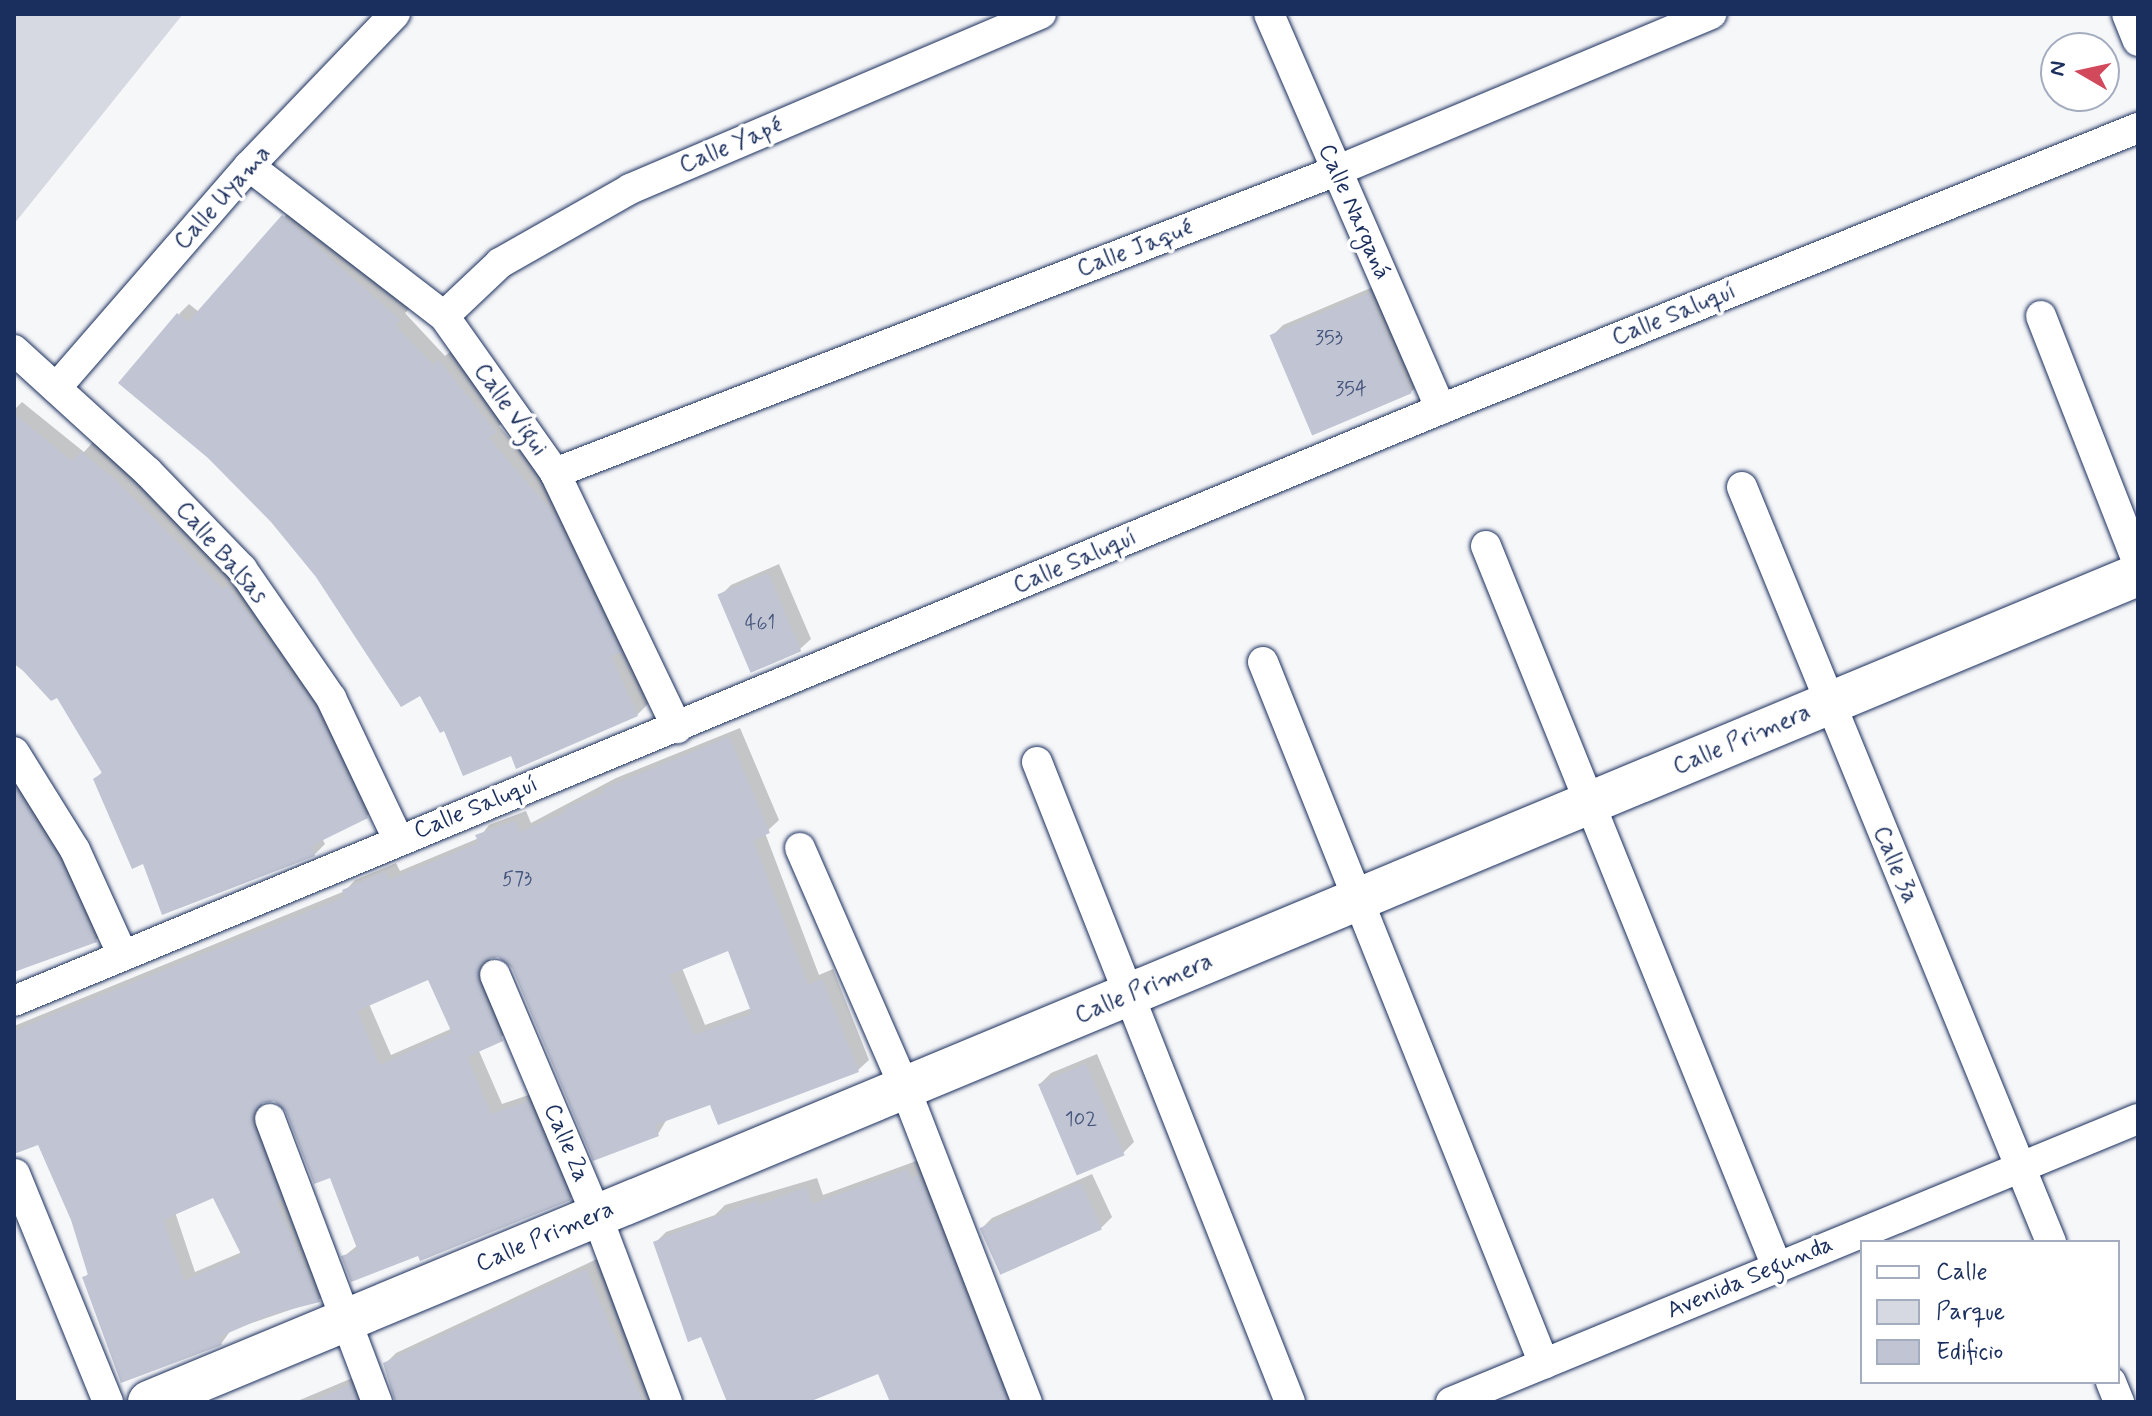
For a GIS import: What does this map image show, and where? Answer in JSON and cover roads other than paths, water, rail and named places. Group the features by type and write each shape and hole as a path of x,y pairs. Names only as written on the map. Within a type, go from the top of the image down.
{"street":[{"name":"Calle Uyama","path":"56,388 249,166 395,14"},
{"name":"Calle Yapé","path":"444,316 500,263 630,189 1041,14"},
{"name":"Calle Narganá","path":"1269,14 1441,409"},
{"name":"Calle Jaqué","path":"555,473 1336,171 1711,14"},
{"path":"2127,14 2138,41"},
{"name":"Calle Saluquí","path":"14,1001 398,839 677,728 1441,409 2138,128"},
{"name":"Calle Vigui","path":"249,166 444,316 555,473 677,728"},
{"path":"2041,316 2138,564"},
{"name":"Calle Balsas","path":"15,351 148,472 242,569 331,698 398,839"},
{"name":"Calle 3a","path":"1742,487 1828,704 2050,1240"},
{"path":"1486,546 1777,1267"},
{"name":"Calle Primera","path":"149,1402 2138,575"},
{"path":"1263,662 1544,1364"},
{"path":"14,752 75,850 123,956"},
{"path":"1037,762 1290,1402"},
{"path":"800,848 905,1088 1027,1402"},
{"name":"Calle 2a","path":"495,975 597,1216 667,1402"},
{"path":"270,1119 343,1321 377,1402"},
{"name":"Avenida Segunda","path":"1451,1402 2138,1119"},
{"path":"15,1174 108,1402"}]}
